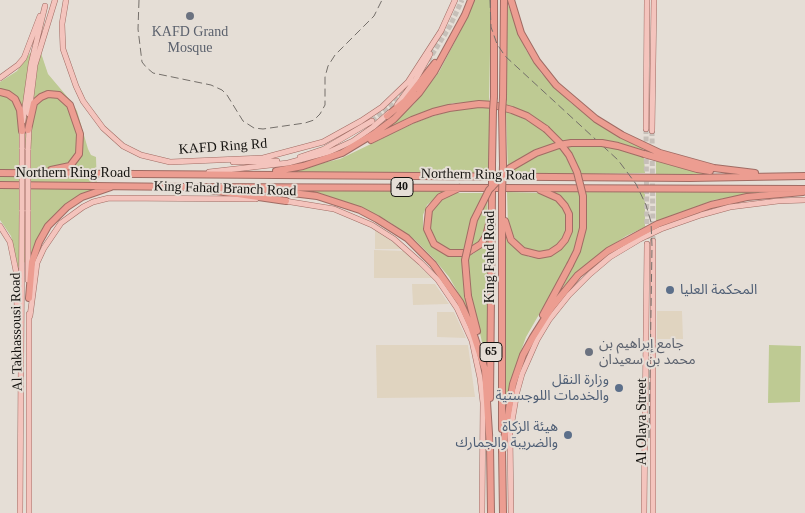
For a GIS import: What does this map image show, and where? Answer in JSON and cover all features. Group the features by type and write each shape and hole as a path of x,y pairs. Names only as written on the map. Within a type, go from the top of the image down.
{"highway":[{"path":"342,153 394,119 419,93 443,56 471,0"},
{"name":"King Fahd Road","path":"491,513 494,0"},
{"name":"King Fahd Road","path":"503,513 502,98 504,0"},
{"path":"511,0 520,33 537,61 556,85 596,119 646,147 687,162 722,169 784,176"},
{"path":"387,116 405,101 443,56"},
{"path":"0,92 8,94 15,99 25,130"},
{"path":"25,130 34,104 44,95 54,93 59,95 65,99 74,113 80,134 79,154 70,166 53,169 44,173"},
{"path":"261,174 303,166 342,153 412,120 433,112 465,105 479,104 504,107 527,116 546,129 560,143 580,179 583,196 583,228 577,251 548,303 533,337"},
{"path":"490,449 485,370 481,344 468,296 465,260 474,220 489,190 510,168 536,153 559,145 602,143 697,169 725,173 784,176"},
{"name":"Northern Ring Road","path":"0,171 14,173 690,178 805,176"},
{"name":"Northern Ring Road","path":"0,185 805,190"},
{"path":"28,298 32,262 39,242 48,226 66,207 82,197 116,185"},
{"path":"233,186 290,192 330,199 360,210 407,238 433,264 460,302 471,326 485,370"},
{"path":"189,187 286,201"},
{"path":"461,187 440,197 429,210 426,229 431,240 439,248 449,253 460,254 477,248 486,236 492,211"},
{"name":"65","path":"502,195 507,229 514,244 527,253 545,254 555,250 565,240 570,226 569,214 558,198 532,188"},
{"path":"502,452 513,384 523,355 552,307 578,275 608,252 658,224 710,205 747,196 805,190"}],"main road":[{"path":"0,78 18,65 24,58 36,23 48,0"},
{"path":"25,130 35,65 55,0"},
{"name":"KAFD Ring Rd","path":"66,0 62,24 64,49 83,101 103,128 123,146 140,155 170,162 263,158 304,148 330,138 361,121 382,107 408,82 441,31 455,0"},
{"path":"647,0 649,130 654,0"},
{"path":"25,130 31,64 45,6"},
{"path":"200,173 288,163 329,152 353,141 387,116 406,95 441,31"},
{"path":"170,162 278,161 304,156 324,149 372,122"},
{"name":"Al Takhassousi Road","path":"20,513 19,464 25,130"},
{"name":"King Fahad Branch Road","path":"30,316 37,263 44,248 61,223 74,212 93,202 109,198 221,198 286,201 334,209 372,225 394,239 438,280 456,308 472,341 483,403 482,513"},
{"path":"511,513 510,433 517,392 522,374 537,340 559,306 590,274 610,257 661,228 700,214 752,204 805,200"},
{"name":"Al Takhassousi Road","path":"25,210 30,316 29,513"},
{"path":"0,226 10,242 16,270 18,347 22,358"},
{"name":"Al Olaya Street","path":"644,513 650,243 653,513"}],"shaded area":[{"path":"375,230 403,249 375,249"},
{"path":"374,250 404,251 432,278 374,278"},
{"path":"412,284 435,284 449,304 413,305"},
{"path":"657,311 682,311 683,339 657,339"},
{"path":"437,312 454,312 466,338 437,337"},
{"path":"376,345 468,345 475,397 377,398"}],"green space":[{"path":"473,0 491,0 489,102 453,103 406,119 386,129 414,104 439,72 460,32"},
{"path":"506,0 526,50 541,73 571,103 598,123 642,148 644,150 622,144 621,149 644,157 645,173 580,174 570,152 521,111 506,105"},
{"path":"30,53 41,53 48,74 77,111 88,149 91,155 96,157 97,191 68,203 54,215 42,230 32,257 18,267 11,236 0,220 0,82 17,71"},
{"path":"472,107 491,108 488,174 288,173 288,171 340,159 430,117"},
{"path":"506,111 529,121 550,136 564,153 574,174 508,174"},
{"path":"656,160 704,172 703,174 656,174"},
{"path":"300,189 451,190 436,197 427,205 423,215 423,228 428,239 437,250 450,255 462,256 473,254 482,247 490,236 490,377 470,290 464,291 468,310 449,277 415,240 388,221 356,206 322,195 300,191"},
{"path":"555,191 645,191 645,227 626,236 608,248 580,270 562,288 572,269 567,266 526,337 510,382 506,407 506,236 512,246 529,257 541,258 550,256 565,245 573,225 571,212 565,201"},
{"path":"507,192 549,195 559,202 568,220 566,233 560,242 551,249 543,251 532,252 522,247 510,232"},
{"path":"656,192 759,193 714,200 656,222"},
{"path":"456,193 488,193 486,230 481,240 473,247 455,252 437,243 431,235 428,224 429,214 444,196"},
{"path":"769,345 801,346 800,402 768,403"}],"tunnel":[{"path":"428,61 450,26 462,0"},
{"path":"372,121 392,105 406,89"},
{"path":"646,129 647,244"},
{"path":"652,131 653,241"}],"railway":[{"path":"139,0 138,29 142,62 146,67 153,73 211,85 222,90 243,121 254,128 263,129 305,123 314,120 320,114 325,105 325,77 328,66 335,55 374,16 382,0"},
{"path":"490,0 491,27 497,44 505,56 618,160 636,184 646,205 651,222 652,246 649,438"}],"place":[{"name":"KAFD Grand Mosque","path":"190,16"},
{"name":"المحكمة العليا","path":"670,290"},
{"name":"جامع إبراهيم بن محمد بن سعيدان","path":"589,352"},
{"name":"وزارة النقل والخدمات اللوجستية","path":"619,388"},
{"name":"هيئة الزكاة والضريبة والجمارك","path":"568,435"}]}
